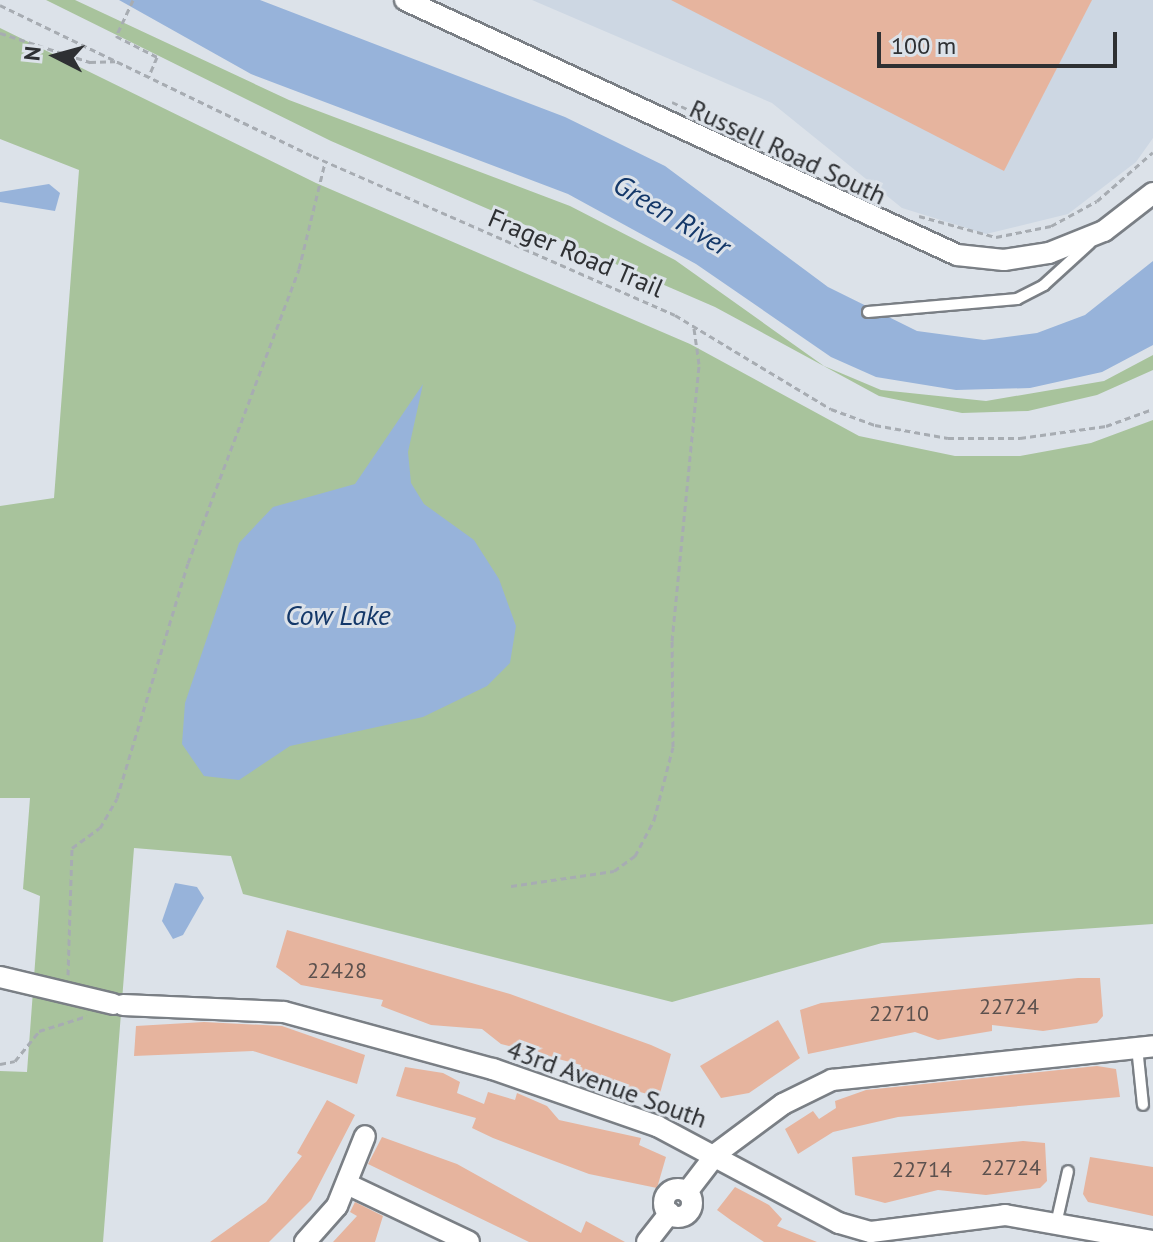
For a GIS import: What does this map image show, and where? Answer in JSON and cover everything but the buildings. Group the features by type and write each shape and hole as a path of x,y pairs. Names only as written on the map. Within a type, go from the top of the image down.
{"street":[{"name":"Russell Road South","path":"405,0 934,247 983,260 1028,258 1104,231 1153,193"},
{"name":"43rd Avenue South","path":"0,977 110,1007 284,1012 493,1069 717,1153 783,1104 858,1073 1145,1046"},
{"path":"305,1242 347,1184 365,1136"},
{"path":"647,1242 670,1213 668,1194 687,1192 717,1153 813,1210 871,1232 1005,1215 1153,1241"},
{"path":"347,1184 469,1242"}],"lane":[{"path":"868,312 1017,299 1044,285 1104,231"},
{"path":"1143,1105 1145,1046"},
{"path":"1056,1224 1068,1171"}],"path":[{"path":"133,0 116,36 157,57 149,76"},
{"name":"Frager Road Trail","path":"0,5 325,162 694,325 831,409 913,433 1020,438 1106,426 1153,409"},
{"path":"0,33 90,62 118,61"},
{"path":"658,97 762,144"},
{"path":"907,211 944,226 1016,236 1077,214 1153,152"},
{"path":"74,983 66,954 72,848 100,828 117,798 188,563 299,269 325,162"},
{"path":"511,886 614,871 635,856 654,820 673,747 672,641 699,364 694,325"},
{"path":"0,1064 15,1061 39,1031 110,1007"}],"shaded area":[{"path":"532,0 1153,0 1153,138 1136,162 1068,214 986,234 902,208 772,103"}],"green space":[{"path":"46,0 75,0 289,100 570,206 675,260 824,366 881,390 986,401 1104,381 1153,355 1153,370 1097,395 1028,411 962,413 879,396 715,307 331,141"},
{"path":"0,28 316,183 690,344 859,436 955,456 1020,456 1091,443 1153,420 1153,924 882,943 672,1002 243,894 231,856 134,848 103,1242 0,1242 0,1071 27,1072 40,896 23,889 30,798 0,798 0,506 54,498 79,170 0,139"}],"water":[{"name":"Green River","path":"119,0 260,0 565,117 665,166 828,287 917,331 984,340 1037,333 1085,315 1153,261 1153,345 1102,372 1030,388 956,390 876,377 831,357 696,264 568,194 251,74"},
{"path":"49,184 60,193 55,211 0,202 0,192"},
{"name":"Cow Lake","path":"423,384 408,452 411,483 424,504 474,540 499,579 516,626 510,663 487,686 423,717 290,746 239,780 204,776 182,744 185,703 239,543 273,507 355,484"},
{"path":"175,883 197,887 204,898 183,935 173,939 162,921"}]}
